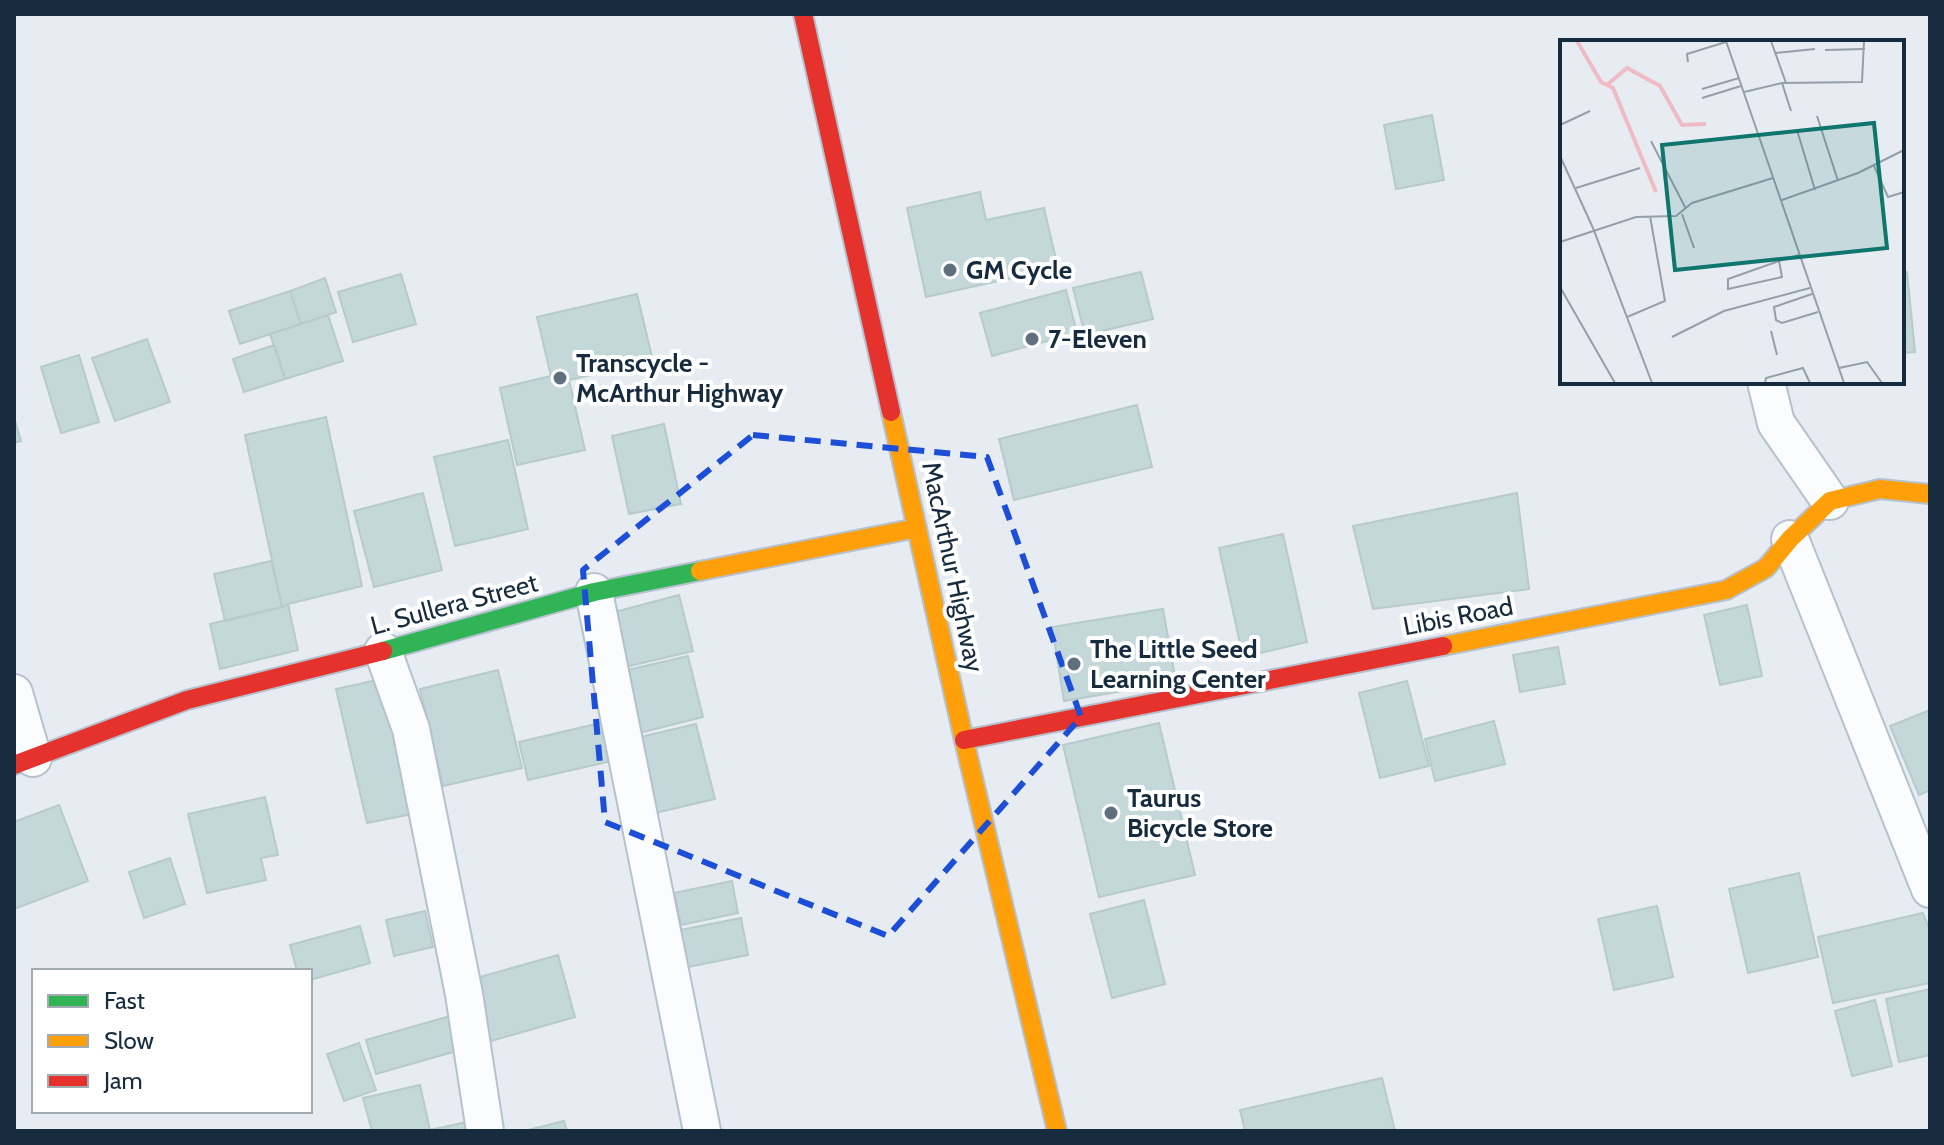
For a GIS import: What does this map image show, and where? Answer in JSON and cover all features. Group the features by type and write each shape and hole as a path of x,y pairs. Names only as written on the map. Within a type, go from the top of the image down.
{"main road":[{"name":"MacArthur Highway","path":"809,15 964,740 1057,1131"},
{"path":"1830,501 1880,489 1930,494"},
{"name":"Libis Road","path":"964,740 1726,590 1766,568 1790,539 1830,501"},
{"name":"L. Sullera Street","path":"24,761 187,700 383,651 594,592 917,528"}],"street":[{"path":"1766,384 1776,423 1830,501"},
{"path":"1790,539 1930,889"},
{"path":"594,592 702,1131"},
{"path":"383,651 411,729 464,994 485,1131"},
{"path":"14,693 24,761"}],"highlighted area":[{"path":"753,435 987,457 1081,717 888,936 605,822 583,570"}],"building":[{"path":"1432,115 1444,180 1396,189 1384,125"},
{"path":"980,192 986,220 1044,208 1058,268 926,297 907,208"},
{"path":"1141,272 1153,319 1085,335 1073,288"},
{"path":"1907,272 1915,352 1904,353 1904,273"},
{"path":"401,274 416,324 353,342 338,292"},
{"path":"325,278 336,312 301,324 290,291"},
{"path":"1066,290 1077,333 992,356 980,313"},
{"path":"290,291 301,324 240,344 229,311"},
{"name":"Transcycle - McArthur Highway","path":"637,294 653,361 569,380 585,450 517,465 500,388 551,376 537,317"},
{"path":"328,315 343,361 285,379 270,334"},
{"path":"147,339 170,402 115,421 92,358"},
{"path":"275,346 285,379 244,392 233,359"},
{"path":"79,355 99,422 61,433 41,367"},
{"path":"1137,405 1152,467 1014,500 999,439"},
{"path":"14,417 21,441 14,443"},
{"path":"326,417 362,586 282,607 245,435"},
{"path":"664,424 681,504 629,514 612,436"},
{"path":"508,440 528,529 455,546 434,457"},
{"path":"423,493 442,570 374,587 354,511"},
{"path":"1517,493 1529,589 1373,609 1353,526"},
{"path":"1283,534 1307,642 1243,657 1219,548"},
{"path":"271,561 282,607 225,621 214,574"},
{"path":"679,595 693,651 621,668 607,614"},
{"path":"288,604 298,650 220,669 210,624"},
{"path":"1747,605 1762,676 1720,685 1704,615"},
{"path":"1163,609 1176,682 1064,701 1052,627"},
{"path":"1558,647 1565,684 1520,692 1513,655"},
{"path":"688,656 703,717 635,734 619,672"},
{"path":"498,670 522,768 443,786 420,689"},
{"path":"386,678 417,813 367,823 336,689"},
{"path":"1407,681 1429,766 1380,778 1359,693"},
{"path":"1930,710 1930,790 1919,795 1890,726"},
{"path":"617,719 625,758 528,780 519,742"},
{"path":"1494,721 1505,764 1435,781 1425,739"},
{"path":"1159,723 1195,875 1099,897 1063,745"},
{"path":"696,724 715,799 655,813 636,738"},
{"path":"265,797 278,855 261,858 266,880 207,893 188,814"},
{"path":"59,805 88,881 14,909 14,822"},
{"path":"170,858 185,904 144,918 129,872"},
{"path":"1799,873 1818,957 1748,973 1729,889"},
{"path":"732,881 738,913 681,925 674,893"},
{"path":"1144,900 1165,984 1112,998 1090,914"},
{"path":"1657,906 1673,977 1614,990 1598,919"},
{"path":"425,911 433,947 394,956 386,920"},
{"path":"1923,913 1930,931 1930,983 1833,1003 1818,937"},
{"path":"741,918 748,955 688,967 680,930"},
{"path":"360,926 370,963 312,979 312,969 296,969 290,945"},
{"path":"558,955 575,1017 491,1041 473,979"},
{"path":"1930,989 1930,1055 1899,1062 1886,999"},
{"path":"1875,1000 1892,1066 1852,1076 1835,1011"},
{"path":"457,1014 467,1048 376,1074 366,1040"},
{"path":"359,1043 376,1090 344,1101 327,1054"},
{"path":"1382,1078 1395,1131 1245,1131 1240,1110"},
{"path":"420,1085 430,1130 372,1131 363,1098"},
{"path":"564,1121 567,1131 524,1131"},
{"path":"467,1122 469,1131 427,1131 430,1130"}],"traffic: fast":[{"path":"383,651 594,592 700,571"}],"traffic: slow":[{"path":"891,412 964,740 1057,1131"},
{"path":"1443,646 1726,590 1766,568 1790,539 1830,501 1880,489 1930,494"},
{"path":"700,571 917,528"}],"traffic: jam":[{"path":"803,14 891,412"},
{"path":"964,740 1443,646"},
{"path":"14,765 187,700 383,651"}],"place":[{"name":"GM Cycle","path":"950,270"},
{"name":"7-Eleven","path":"1032,339"},
{"name":"Transcycle - McArthur Highway","path":"560,378"},
{"name":"The Little Seed Learning Center","path":"1074,664"},
{"name":"Taurus Bicycle Store","path":"1111,813"}]}
